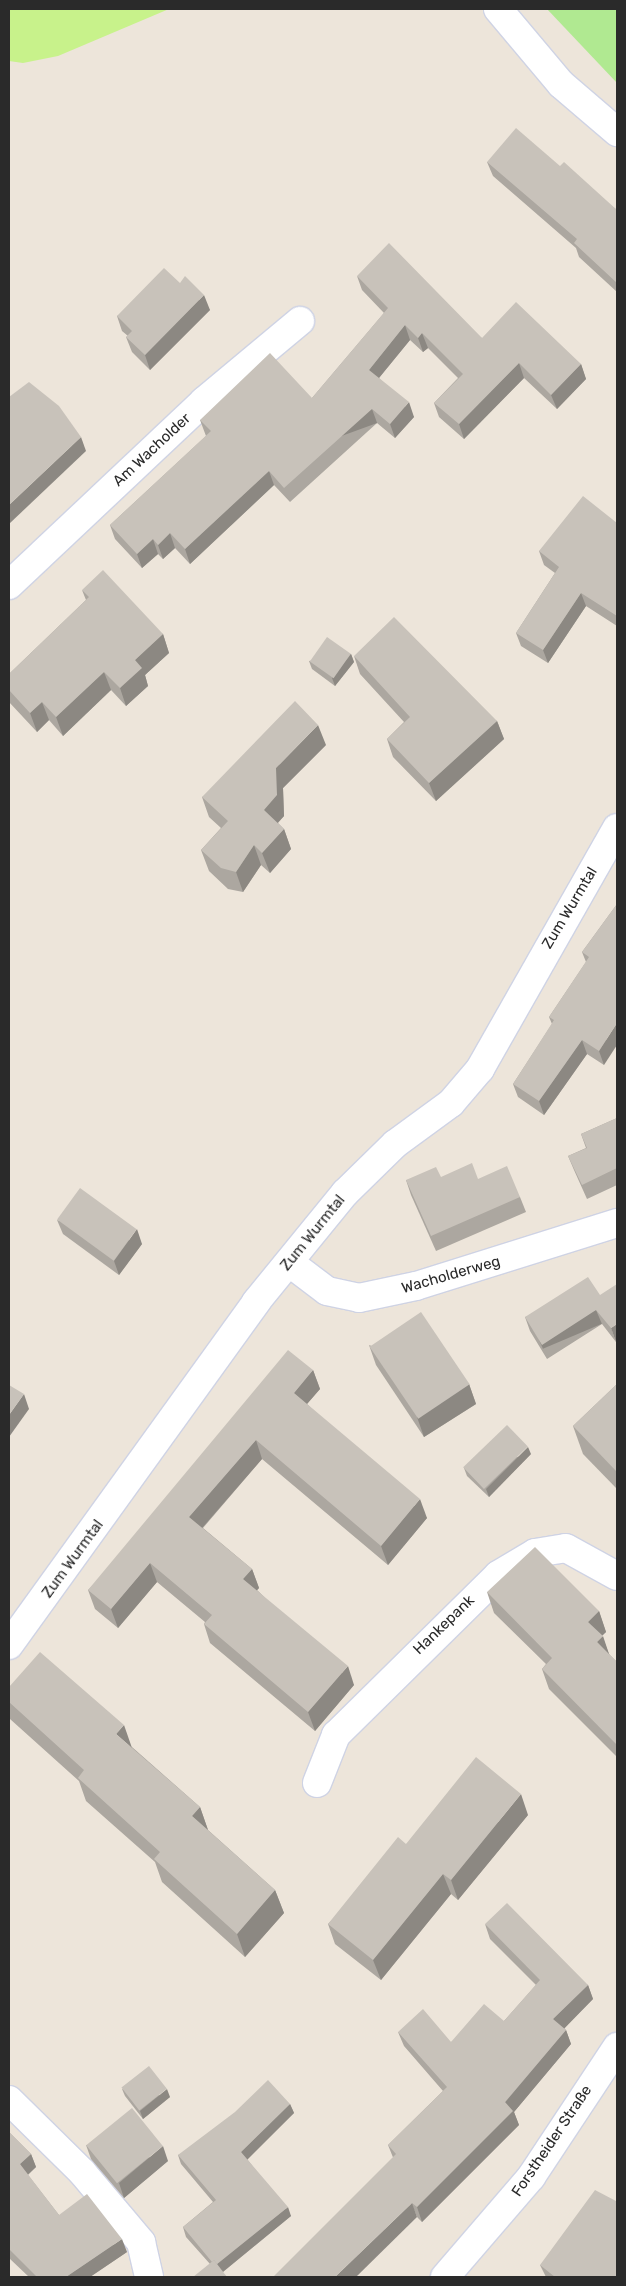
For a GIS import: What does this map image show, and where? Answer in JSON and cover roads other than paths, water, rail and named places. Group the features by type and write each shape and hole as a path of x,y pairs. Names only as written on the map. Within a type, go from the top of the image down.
{"street":[{"path":"498,9 561,84 617,132"},
{"name":"Am Wacholder","path":"9,585 204,401 300,321"},
{"name":"Zum Wurmtal","path":"9,1646 256,1302 290,1263 345,1193 395,1144 451,1103 480,1069 617,828"},
{"name":"Wacholderweg","path":"290,1263 326,1291 359,1298 416,1286 617,1223"},
{"name":"Hankepank","path":"317,1783 336,1735 498,1575 535,1554 566,1548 617,1576"},
{"name":"Forstheider Straße","path":"444,2277 531,2177 617,2047"},
{"path":"9,2100 82,2172 140,2242 149,2277"}]}
